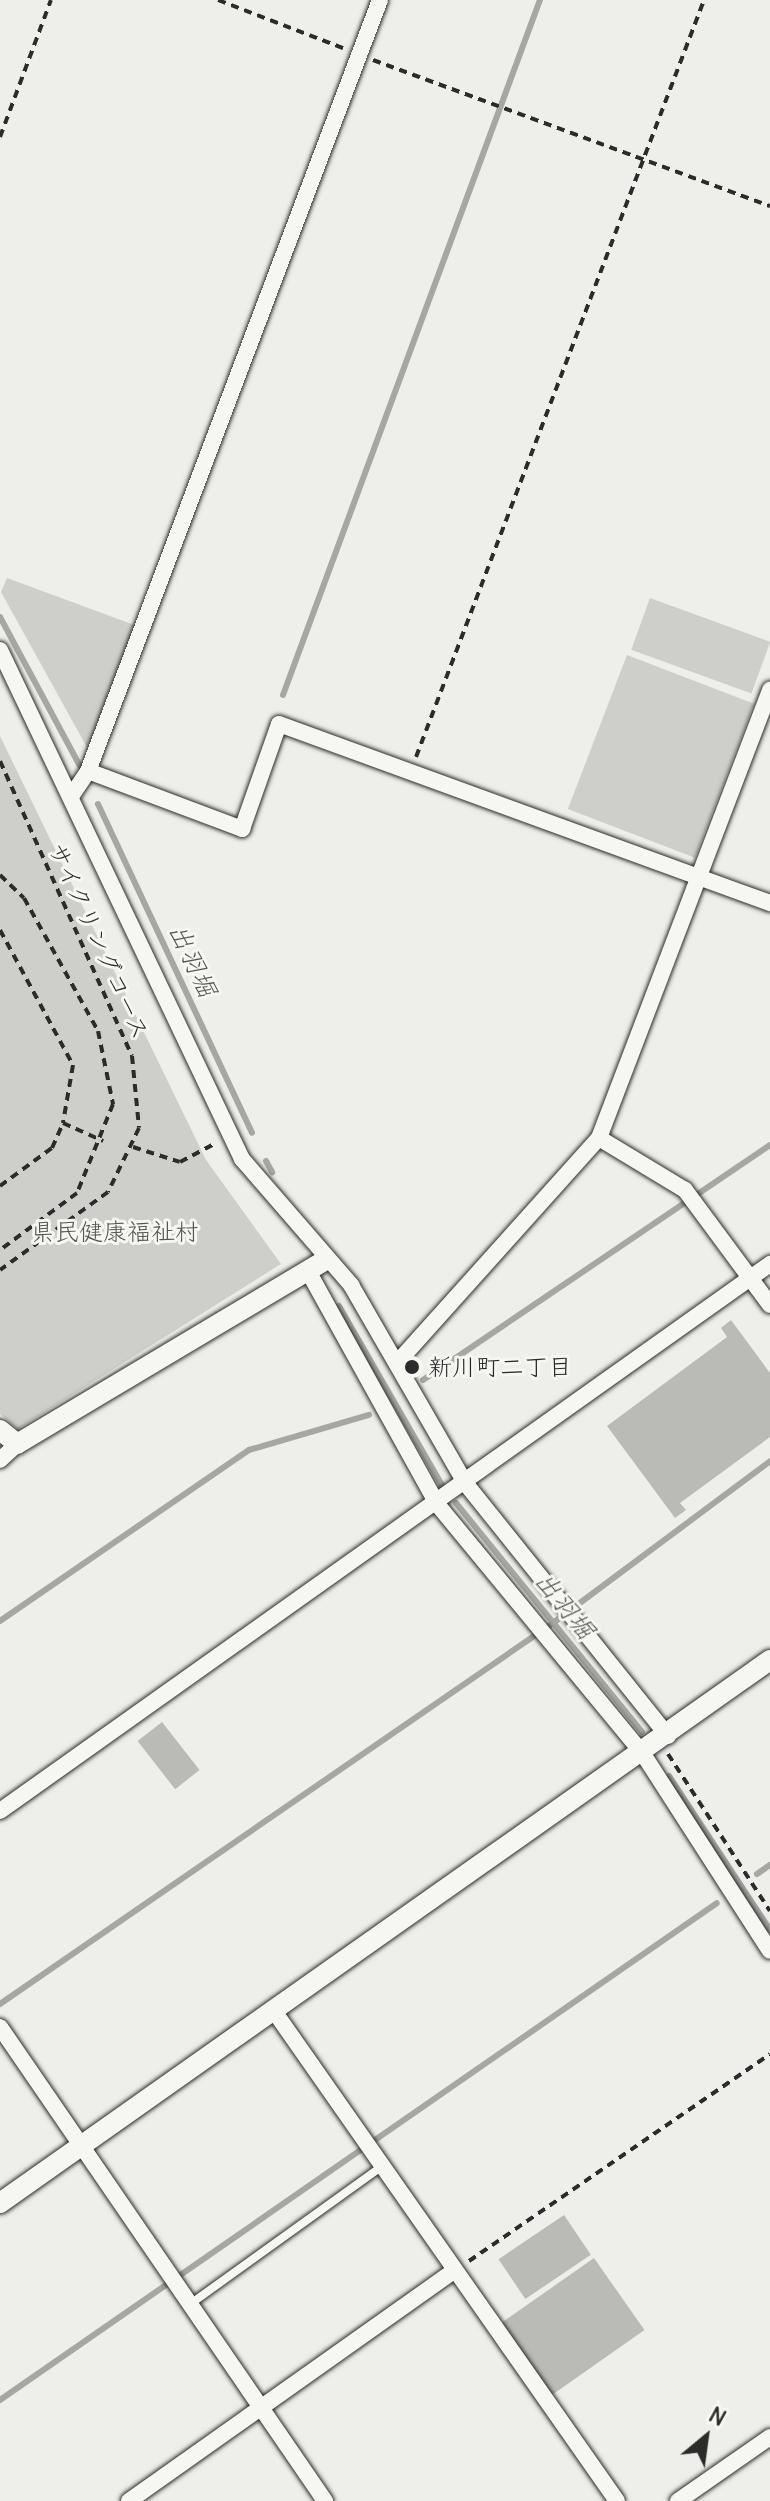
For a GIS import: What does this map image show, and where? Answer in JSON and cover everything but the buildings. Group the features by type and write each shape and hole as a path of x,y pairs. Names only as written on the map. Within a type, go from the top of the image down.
{"street":[{"path":"72,795 88,771 380,0"},
{"path":"0,650 72,795 230,1138 259,1186 365,1304 466,1484 657,1744 770,1951"},
{"path":"397,1363 599,1138 770,690"},
{"path":"88,771 242,829 279,724 770,903"},
{"path":"599,1138 685,1190 770,1305"},
{"path":"0,1460 17,1444 326,1260"},
{"path":"0,1811 466,1484 770,1264"},
{"path":"308,1271 437,1504 657,1744"},
{"path":"0,1430 17,1444"},
{"path":"0,2203 657,1744 770,1660"},
{"path":"274,2011 380,2168 617,2501"},
{"path":"0,2027 79,2149 325,2501"},
{"path":"129,2501 262,2410 453,2272"},
{"path":"678,2501 770,2437"}],"lane":[{"path":"189,2306 380,2168"}],"path":[{"path":"0,137 51,0"},
{"path":"218,0 770,206"},
{"path":"410,771 704,0"},
{"name":"サイクリングコース","path":"0,761 132,1056 139,1128 121,1176 83,1215 0,1270"},
{"path":"0,875 24,898 98,1031 113,1104 103,1141 77,1193 0,1250"},
{"path":"0,930 73,1065 63,1123 52,1148 15,1182 0,1186"},
{"path":"63,1123 103,1141"},
{"path":"133,1147 180,1162 230,1138"},
{"path":"657,1744 770,1911"},
{"path":"453,2272 770,2054"}],"green space":[{"path":"7,578 137,626 89,751 1,592"},
{"path":"650,598 770,642 751,693 631,650"},
{"path":"627,655 754,704 695,858 568,809"},
{"name":"県民健康福祉村","path":"0,736 206,1160 281,1264 18,1429 0,1414"}],"waterway":[{"path":"283,695 540,0"},
{"name":"出羽堀","path":"0,617 80,766"},
{"name":"出羽堀","path":"98,804 252,1133"},
{"path":"423,1380 770,1145"},
{"name":"出羽堀","path":"266,1161 272,1172"},
{"name":"出羽堀","path":"339,1306 443,1487"},
{"path":"0,1621 249,1450 369,1415"},
{"path":"0,2004 553,1623 770,1461"},
{"name":"出羽堀","path":"456,1503 642,1732"},
{"name":"出羽堀","path":"669,1776 770,1930"},
{"path":"757,1874 770,1865"},
{"path":"0,2400 717,1903"}],"place":[{"name":"新川町二丁目","path":"412,1367"}]}
